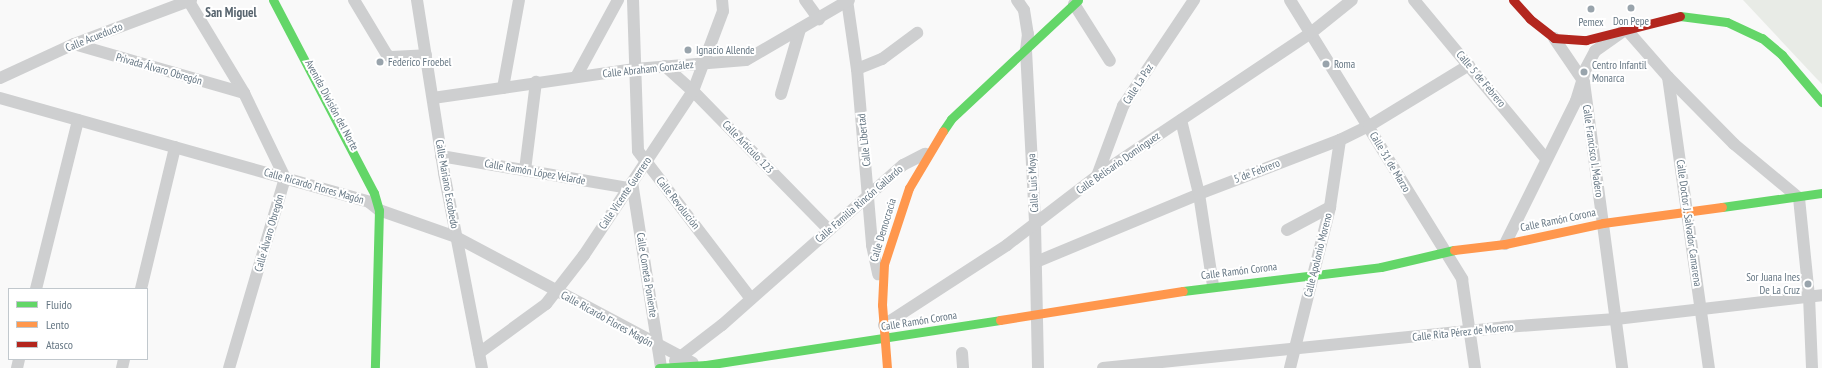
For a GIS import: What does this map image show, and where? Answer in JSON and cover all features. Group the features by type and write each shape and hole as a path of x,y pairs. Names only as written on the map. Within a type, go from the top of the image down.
{"main road":[{"name":"Avenida División del Norte","path":"262,0 369,202 378,223"},
{"name":"Avenida División del Norte","path":"273,0 374,193 379,210 375,368"},
{"path":"1513,0 1530,19 1554,38 1586,40 1607,32 1626,29 1677,16 1727,22 1762,38 1782,56 1822,102"},
{"path":"928,153 951,119 1076,2"},
{"name":"Calle Democracia","path":"887,368 882,305 884,264 893,232 909,188 928,153"},
{"name":"Calle Ramón Corona","path":"663,368 695,364 706,365 884,339 1213,286 1315,273 1381,267 1444,251 1505,244 1603,223 1799,198 1822,193"}],"street":[{"path":"189,0 244,93 285,178"},
{"name":"Calle Acueducto","path":"0,78 74,44 189,0"},
{"path":"354,0 387,55 392,57 426,56"},
{"name":"Calle Mariano Escobedo","path":"417,0 441,156 482,368"},
{"path":"503,88 519,0"},
{"path":"576,77 618,0"},
{"name":"Calle Revolución","path":"633,0 638,151 752,299"},
{"name":"Calle Vicente Guerrero","path":"479,353 546,304 584,255 693,91 722,11 722,0"},
{"path":"805,0 818,19"},
{"name":"Calle Luis Moya","path":"1017,0 1024,10 1028,34 1026,50 1035,224 1038,368"},
{"name":"Calle La Paz","path":"1097,176 1123,106 1194,0"},
{"name":"Calle 31 de Marzo","path":"1290,0 1312,32 1462,279 1472,332 1475,368"},
{"name":"Calle Belisario Domínguez","path":"884,326 1007,245 1097,176 1312,32 1352,0"},
{"name":"Calle 5 de Febrero","path":"1414,0 1546,159"},
{"name":"Calle Abraham González","path":"432,98 635,69 746,60 848,1"},
{"name":"Calle Libertad","path":"848,1 857,69 869,193 872,245 882,305"},
{"path":"1076,2 1110,61"},
{"path":"781,94 800,29"},
{"path":"1505,244 1584,82 1586,68 1595,52 1626,29 1668,77 1734,144 1799,198 1809,296 1812,368"},
{"path":"857,69 882,59 917,33"},
{"name":"Calle Francisco I. Madero","path":"1554,38 1584,82 1622,368"},
{"name":"Privada Álvaro Obregón","path":"74,44 244,93"},
{"name":"5 de Febrero","path":"1036,262 1199,194 1340,140 1369,126 1468,65"},
{"name":"Calle Artículo 123","path":"665,66 693,91 829,230"},
{"name":"Calle Doctor J. Salvador Camarena","path":"1668,77 1709,368"},
{"path":"526,170 536,82"},
{"name":"Calle Ricardo Flores Magón","path":"0,98 369,202 379,210 456,236 658,347 679,358 695,364"},
{"path":"36,288 78,120"},
{"path":"1181,120 1199,194 1213,286"},
{"name":"Calle Apolonio Moreno","path":"1290,368 1293,348 1315,273 1330,207 1340,140"},
{"path":"141,288 175,147"},
{"name":"Calle Familia Rincón Gallardo","path":"663,368 679,358 752,299 869,193 903,165 928,153"},
{"name":"Calle Ramón López Velarde","path":"441,156 631,185"},
{"name":"Calle Álvaro Obregón","path":"229,368 285,178"},
{"name":"Calle Cometa Poniente","path":"631,185 658,347 663,368"},
{"path":"1287,230 1330,207"},
{"name":"Calle Rita Pérez de Moreno","path":"1103,368 1293,348 1616,319 1822,295"},
{"path":"962,353 963,368"},
{"path":"1221,356 1221,368"}],"shaded area":[{"path":"1743,0 1822,0 1822,84 1816,78"}],"traffic: fast":[{"path":"273,0 374,193 379,210 375,368"},
{"path":"943,131 951,119 1078,0"},
{"path":"1680,16 1727,22 1762,38 1782,55 1822,102"},
{"path":"1722,207 1822,193"},
{"path":"1183,291 1381,267 1454,250"},
{"path":"659,368 706,365 1000,320"}],"traffic: slow":[{"path":"887,368 882,305 884,264 909,188 943,131"},
{"path":"1454,250 1505,244 1603,223 1722,207"},
{"path":"1000,320 1183,291"}],"traffic: jam":[{"path":"1513,0 1530,19 1554,38 1586,40 1680,16"}],"place":[{"name":"Don Pepe","path":"1631,8"},
{"name":"Pemex","path":"1591,9"},
{"name":"Ignacio Allende","path":"688,50"},
{"name":"Federico Froebel","path":"380,62"},
{"name":"Roma","path":"1326,64"},
{"name":"Centro Infantil Monarca","path":"1584,72"},
{"name":"Sor Juana Ines De La Cruz","path":"1808,284"}],"district":[{"name":"San Miguel","path":"231,13"}]}
